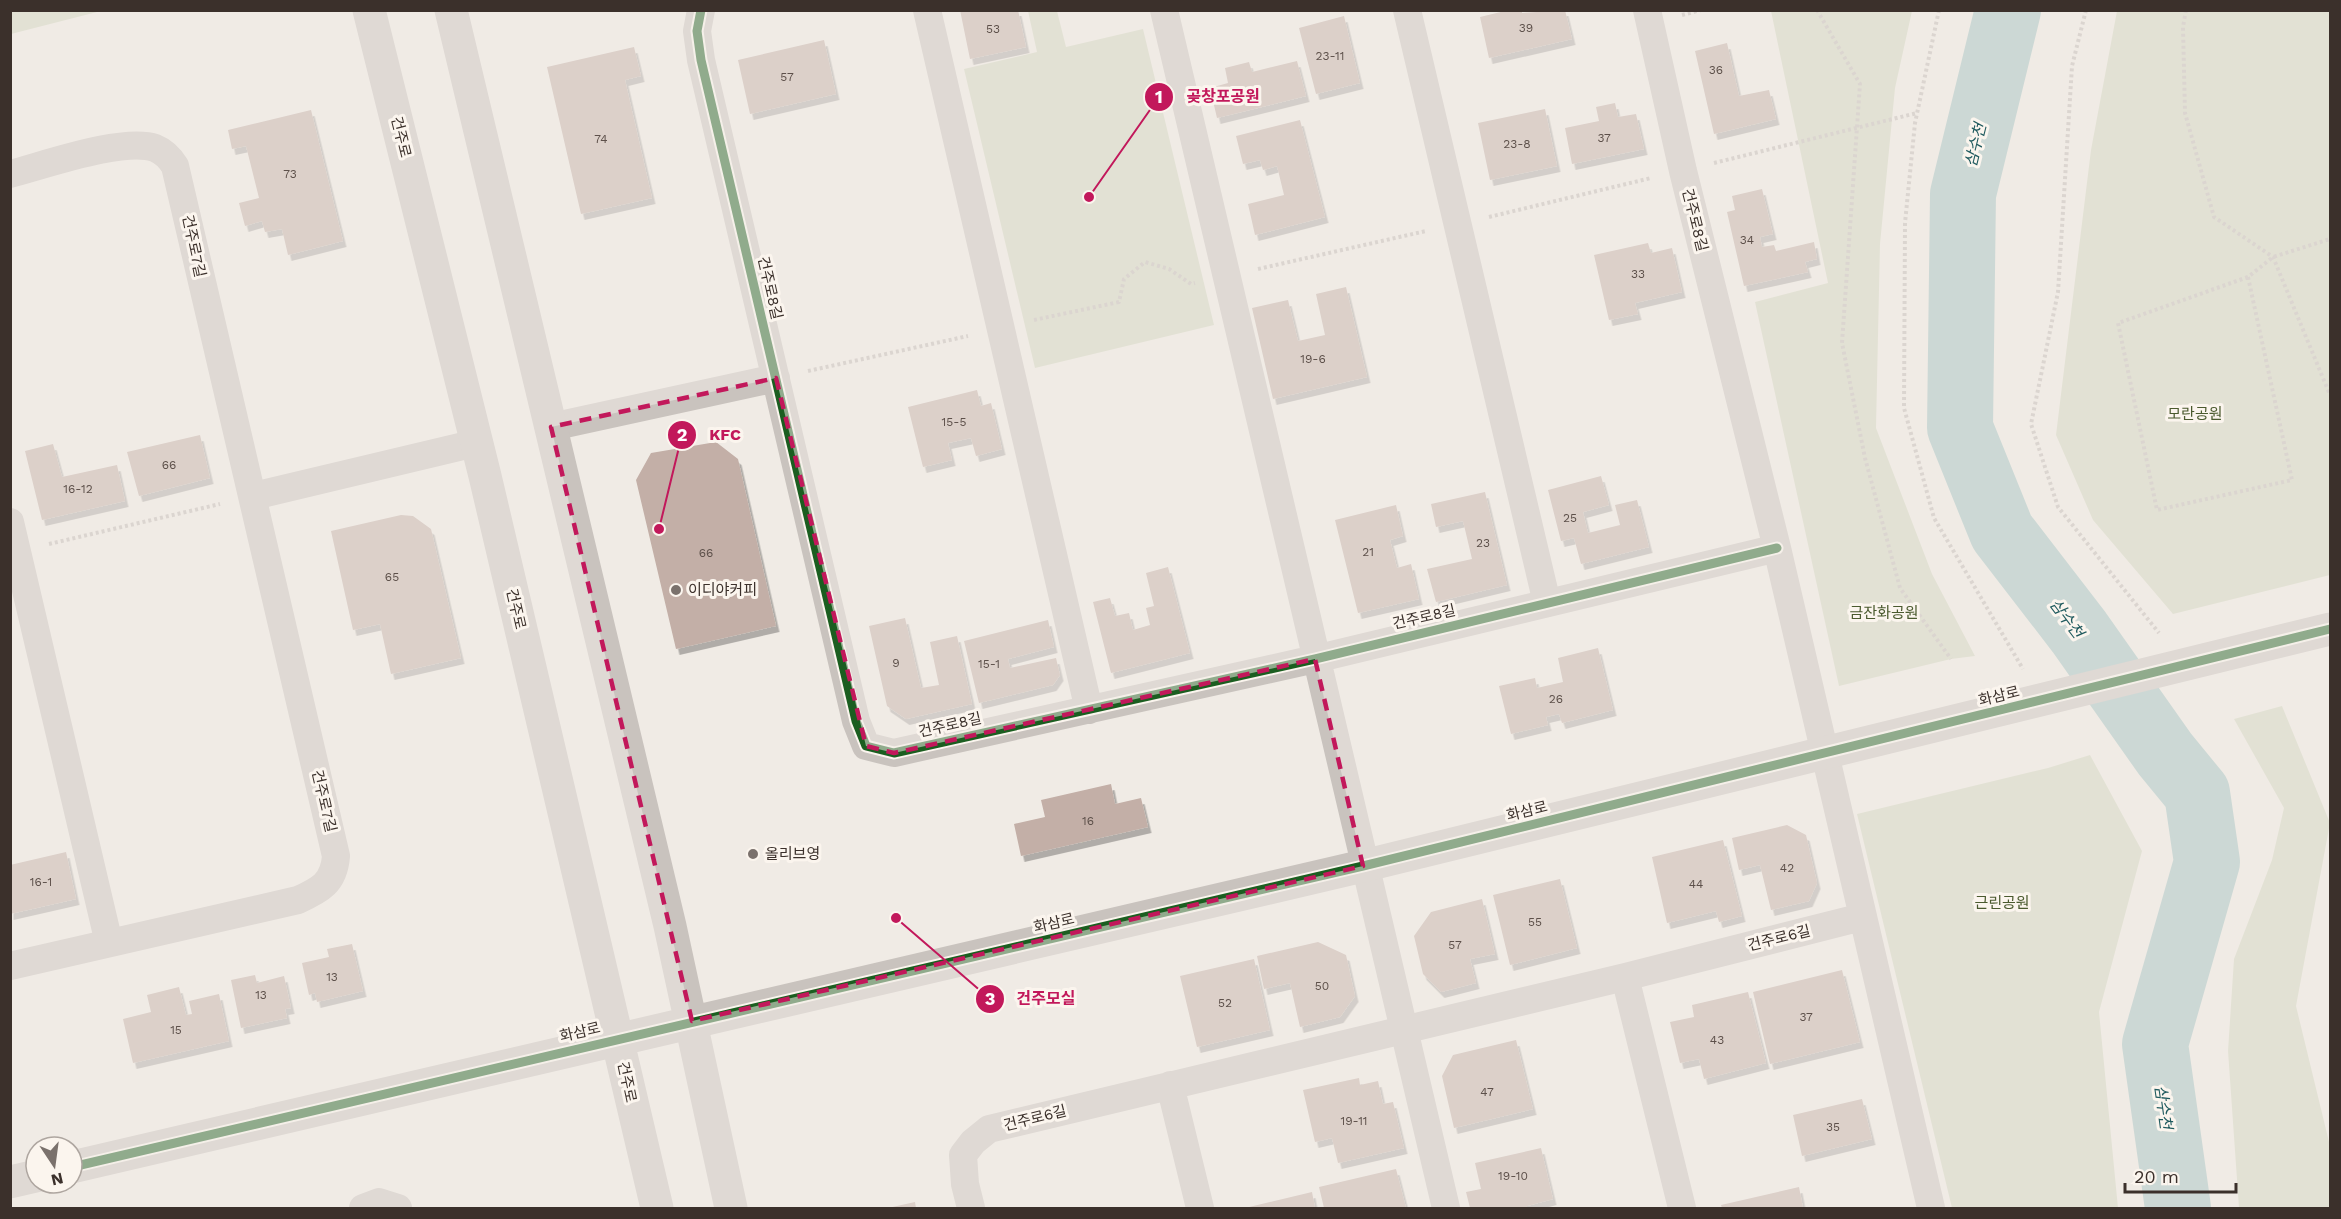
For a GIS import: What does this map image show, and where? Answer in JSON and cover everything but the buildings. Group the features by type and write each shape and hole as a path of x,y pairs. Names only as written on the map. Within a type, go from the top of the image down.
{"street":[{"name":"건주로","path":"369,10 476,443 657,1209"},
{"path":"451,10 692,1021 731,1209"},
{"name":"건주로8길","path":"700,10 697,31 701,60 856,721 866,746 894,753 1315,659 1777,548 1683,171 1647,10"},
{"path":"927,10 1089,710"},
{"path":"1164,10 1363,866 1446,1209"},
{"path":"1407,10 1547,603"},
{"name":"건주로7길","path":"10,174 122,146 141,145 166,153 175,166 334,846 335,869 331,880 320,890 298,900 10,966"},
{"path":"551,427 776,378"},
{"path":"254,496 476,443"},
{"path":"10,522 109,943"},
{"path":"1777,548 1931,1209"},
{"path":"2184,664 2331,629"},
{"name":"화삼로","path":"84,1164 1363,866 2184,664"},
{"name":"건주로6길","path":"971,1209 965,1184 963,1155 973,1142 989,1129 1625,977 1862,917"},
{"path":"1625,977 1682,1209"},
{"path":"1170,1085 1200,1209"},
{"path":"363,1209 380,1202 398,1209"}],"path":[{"path":"1817,10 1860,84 1842,343 1865,458 1900,588 1952,659"},
{"path":"1939,10 1917,113 1905,223 1904,408 1934,518 2041,701"},
{"path":"2086,10 2072,66 2058,292 2031,424 2058,507 2184,664"},
{"path":"2186,10 2183,27 2185,113 2214,217 2273,257 2331,395"},
{"path":"776,378 1119,302 1124,279 1144,262 1169,269 1191,284 1458,224 1917,113"},
{"path":"2248,277 2292,480 2157,510 2118,323 2248,277 2273,257 2331,239"},
{"path":"17,552 254,496"}],"highlighted area":[{"path":"776,378 866,746 894,753 1315,659 1363,866 692,1021 551,427"}],"green space":[{"path":"11,10 101,10 101,11 11,34"},
{"path":"1028,11 1057,11 1066,47 1143,29 1214,325 1035,368 964,69 1037,52"},
{"name":"금잔화공원","path":"1771,11 1912,11 1895,88 1880,244 1876,428 1932,574 1975,656 1951,659 1839,686 1755,302 1828,283"},
{"name":"모란공원","path":"2117,11 2330,11 2330,575 2173,614 2093,520 2056,435 2091,150"},
{"path":"2282,706 2330,823 2296,1006 2330,1146 2330,1208 2239,1208 2228,1051 2234,959 2272,860 2284,808 2234,719"},
{"name":"근린공원","path":"2090,755 2142,851 2099,1012 2118,1208 1952,1208 1857,814 2048,768"}],"waterway":[{"name":"삼수천","path":"2008,10 1963,194 1960,428 2002,532 2079,632 2165,754 2197,793 2207,862 2155,1044 2178,1208"}],"cycle path":[{"path":"701,10 697,31 701,60 856,721 866,746 894,753 1315,659 1777,548"},
{"path":"84,1164 1363,866 2330,629"}],"place":[{"name":"곶창포공원","path":"1089,197"},
{"name":"KFC","path":"659,529"},
{"name":"이디야커피","path":"676,590"},
{"name":"올리브영","path":"753,854"},
{"name":"건주모실","path":"896,918"}]}
